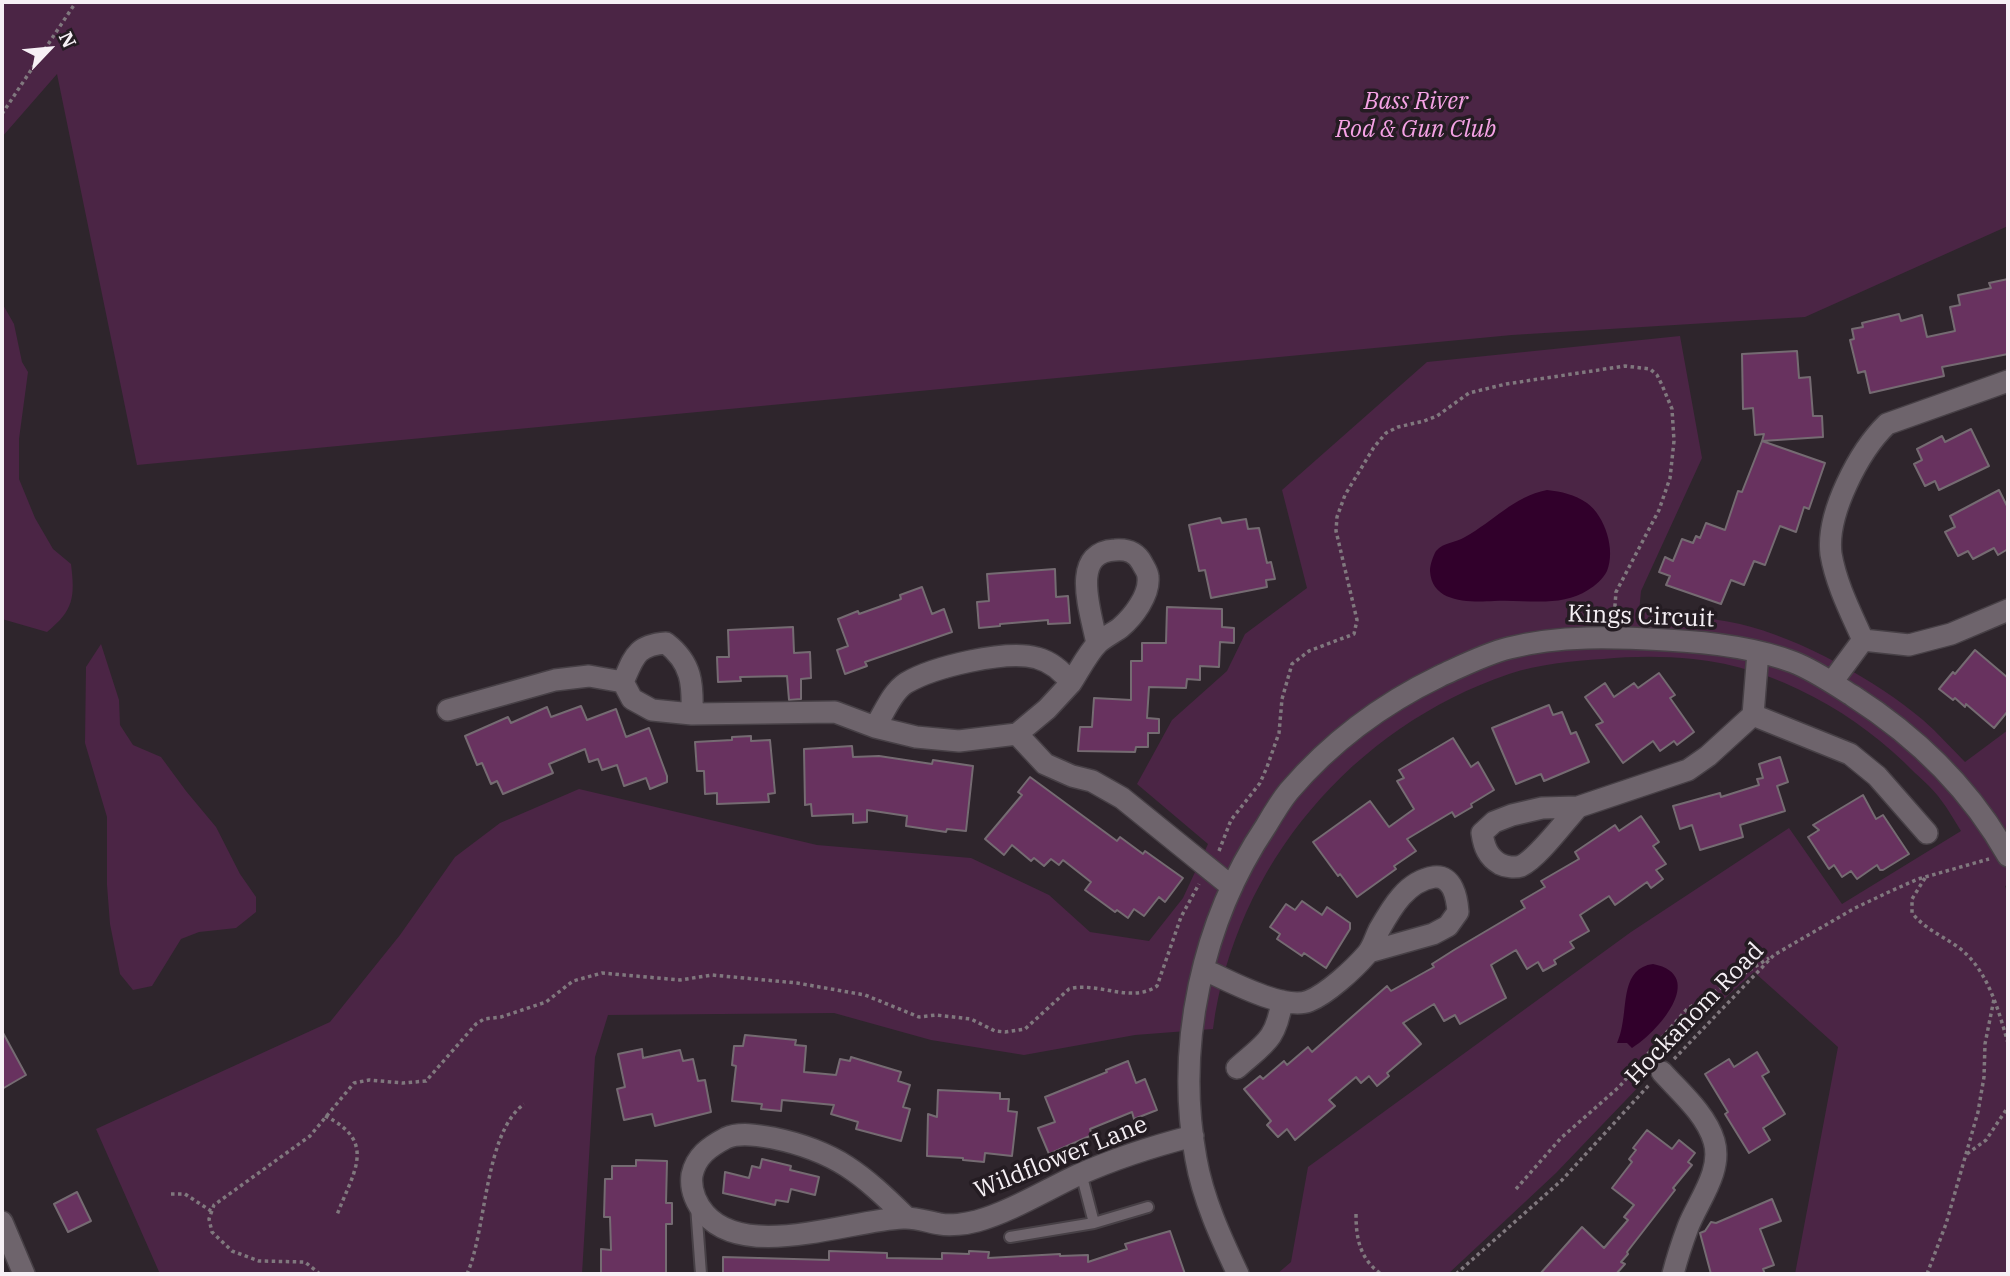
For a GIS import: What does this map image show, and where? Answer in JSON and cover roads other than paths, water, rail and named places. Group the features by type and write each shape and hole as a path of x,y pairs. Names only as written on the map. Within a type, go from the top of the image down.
{"street":[{"path":"1863,640 1838,582 1831,552 1833,520 1849,481 1874,437 1887,424 2008,381"},
{"path":"1863,640 1909,645 1951,634 2008,610"},
{"name":"Kings Circuit","path":"1238,1274 1209,1205 1196,1159 1189,1096 1191,1036 1203,969 1217,919 1251,848 1288,792 1348,733 1404,694 1472,661 1508,648 1546,641 1617,638 1690,641 1758,652 1795,663 1832,682 1882,715 1941,765 1977,807 2008,855"},
{"path":"1832,682 1863,640"},
{"path":"623,682 633,658 649,645 666,643 680,654 693,685 692,715"},
{"path":"623,682 632,699 652,710 692,715 835,712 875,727 916,737 959,741 1017,734 1047,709 1071,683 1097,644"},
{"path":"1578,807 1688,770 1709,756 1753,715 1758,652"},
{"path":"875,727 894,695 905,684 940,669 1002,655 1037,658 1061,670 1071,683"},
{"path":"448,710 555,680 589,676 623,682"},
{"path":"1753,715 1850,754 1877,776 1927,833"},
{"path":"1017,734 1045,764 1072,776 1092,781 1122,798 1233,887"},
{"path":"1203,969 1272,999 1307,1002 1337,982 1369,952"},
{"path":"1237,1068 1269,1039 1278,1026 1282,1001"},
{"path":"1662,1072 1709,1129 1716,1151 1716,1163 1689,1225 1673,1274"},
{"path":"696,1204 691,1181 695,1163 708,1148 729,1136 757,1134 799,1143 833,1157 866,1178 906,1217"},
{"name":"Wildflower Lane","path":"696,1204 713,1223 733,1233 758,1236 800,1236 850,1224 906,1217 944,1225 976,1221 1124,1155 1194,1136"},
{"path":"2,1222 24,1274"}],"lane":[{"path":"1082,1174 1094,1223"},
{"path":"696,1204 701,1274"},
{"path":"1010,1237 1094,1223 1148,1207"}],"park label":[{"name":"Bass River Rod & Gun Club","path":"1416,116"}]}
